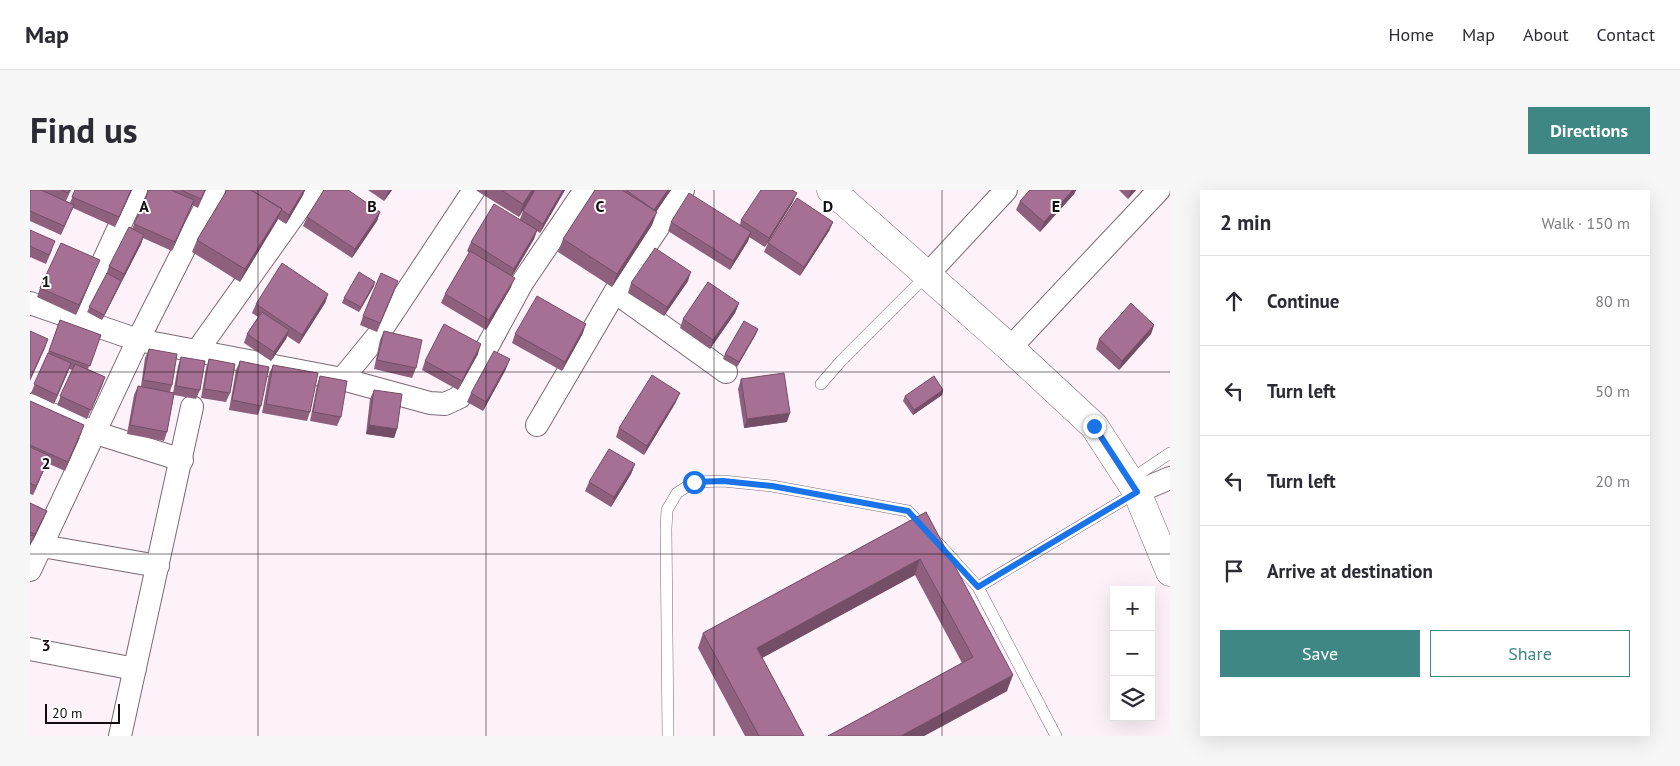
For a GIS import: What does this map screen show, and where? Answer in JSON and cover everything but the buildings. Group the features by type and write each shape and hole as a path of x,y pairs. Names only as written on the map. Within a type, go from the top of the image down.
{"street":[{"path":"77,319 136,190"},
{"path":"30,570 42,546 47,515 96,433 138,340 214,190"},
{"path":"197,351 312,190"},
{"path":"342,379 378,335 474,190"},
{"path":"30,303 138,340 342,379 430,404 445,404 460,397 522,283 585,190"},
{"path":"537,425 615,292 683,190"},
{"path":"831,190 1010,348 1094,426 1134,486 1170,572"},
{"path":"927,275 1006,190"},
{"path":"1010,348 1158,190"},
{"path":"615,292 726,372"},
{"path":"30,405 96,433 182,460"},
{"path":"120,736 182,460 192,407"},
{"path":"1134,486 1170,478"},
{"path":"42,546 158,566"},
{"path":"30,649 135,669"}],"lane":[{"path":"821,384 841,361 927,275"},
{"path":"978,587 1134,486 1170,453"},
{"path":"668,736 668,510 677,493 694,482 723,481 772,486 908,511 978,587 1056,736"}],"route":[{"path":"694,482 723,481 772,486 908,511 978,587 1137,492 1094,426"}]}
